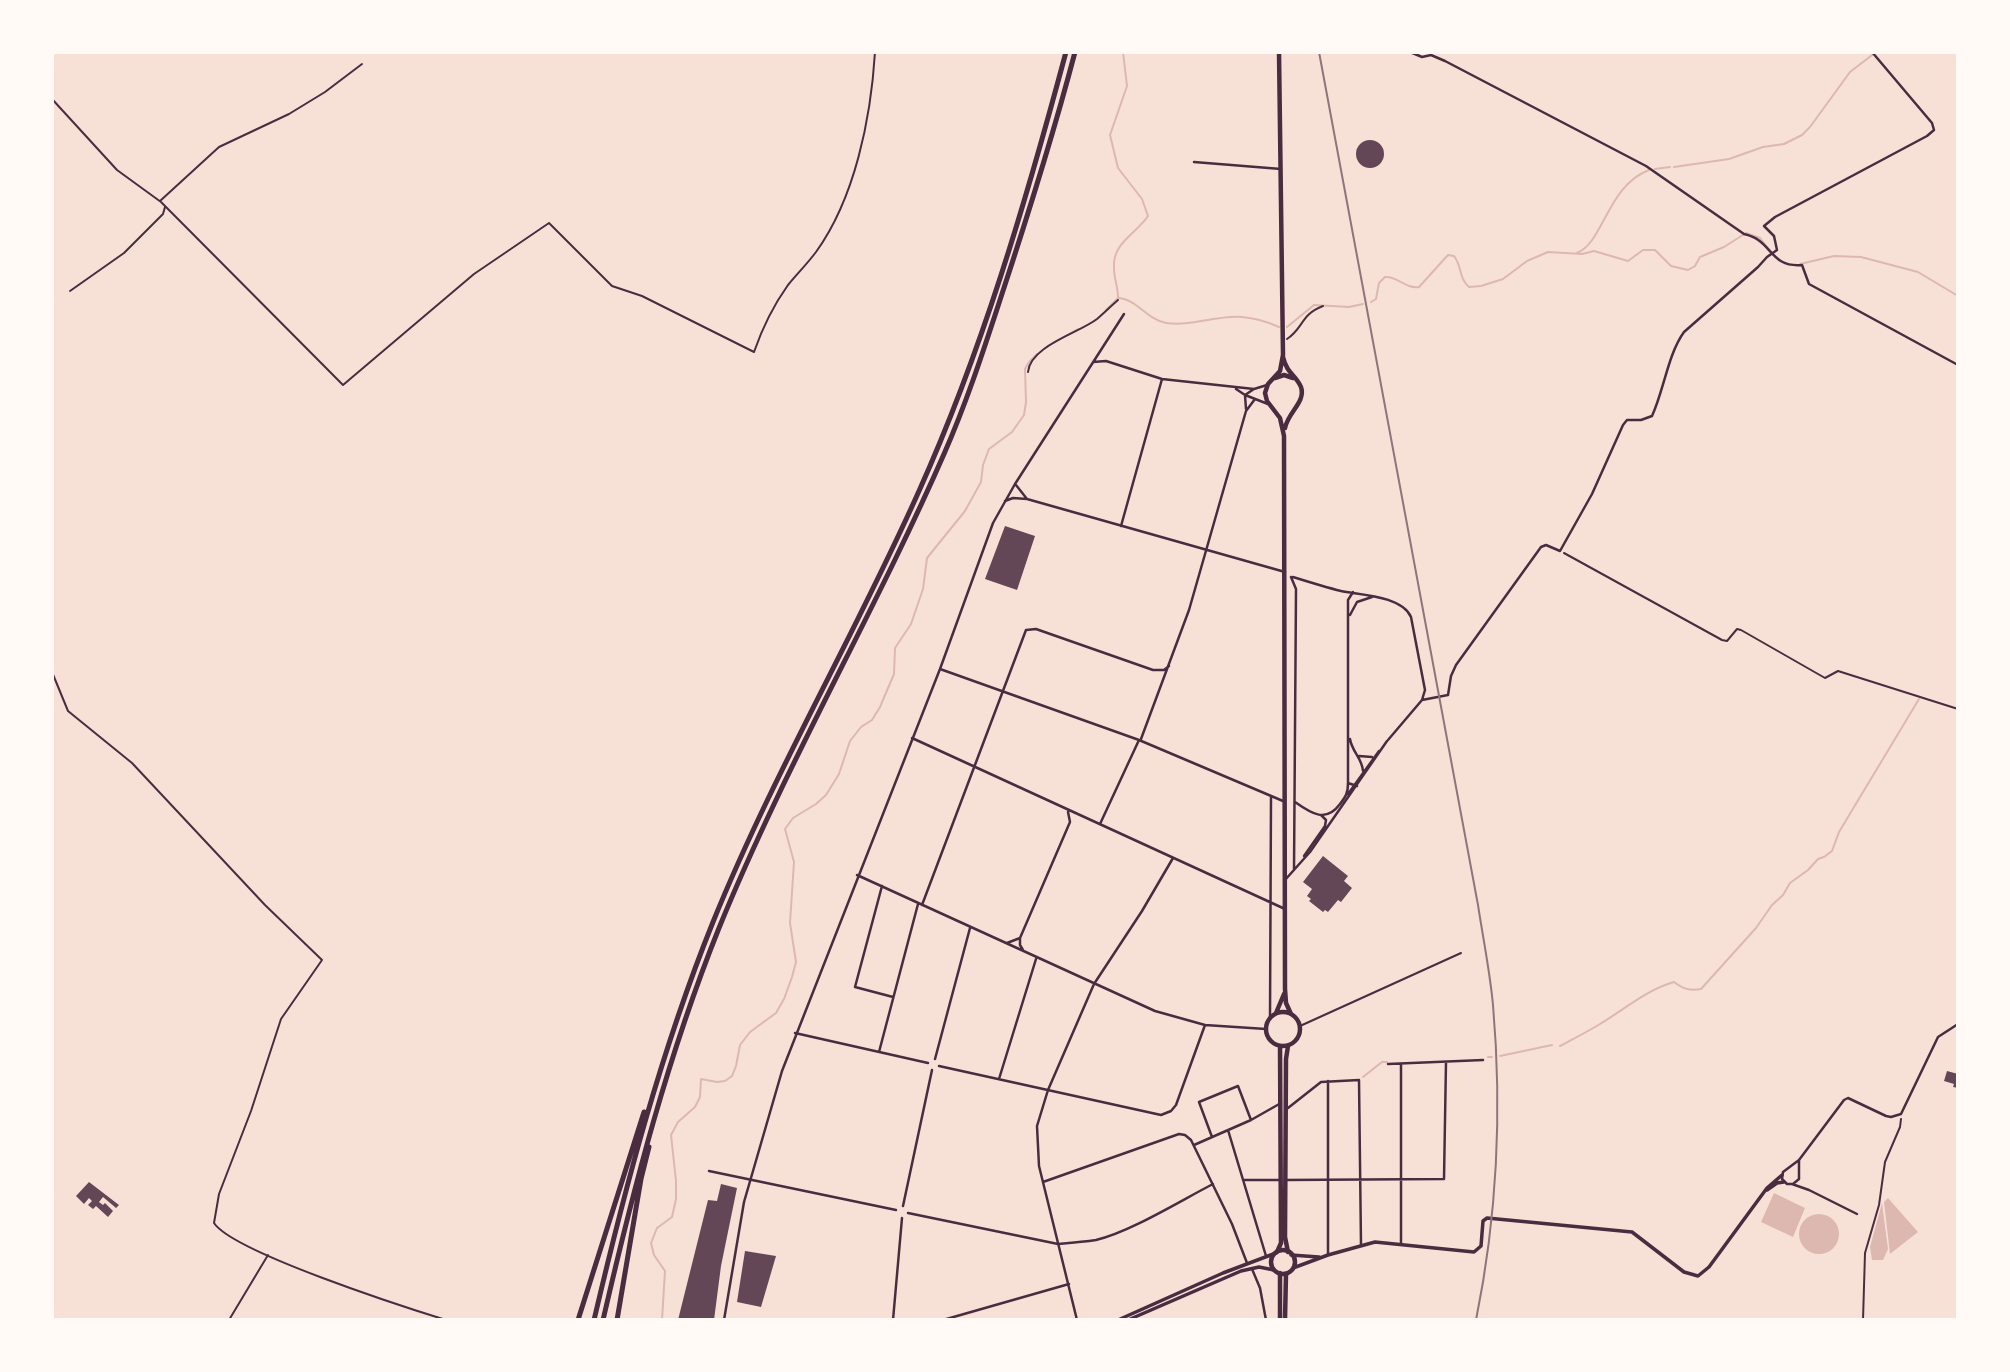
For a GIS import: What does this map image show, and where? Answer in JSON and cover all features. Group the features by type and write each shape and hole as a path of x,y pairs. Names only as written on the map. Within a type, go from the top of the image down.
{"highway":[{"path":"578,1320 640,1120 712,925 747,842 899,535 948,423 971,363 1018,219 1066,52"},
{"path":"603,1320 631,1198 699,981 755,847 945,452 979,364 1026,222 1075,52"},
{"path":"594,1320 653,1090"},
{"path":"617,1320 641,1179 658,1105"}],"main road":[{"path":"1279,52 1283,355 1280,371 1268,384 1265,393 1269,404 1280,418 1284,436"},
{"path":"1283,355 1302,396 1286,421 1284,436 1287,575 1285,989 1286,1003 1300,1026 1297,1039 1288,1046 1280,1046 1269,1040 1266,1029 1269,1018 1276,1013 1285,989"},
{"path":"1275,378 1284,375 1293,378"},
{"path":"1274,409 1285,412 1292,410"},
{"path":"1276,1013 1291,1014"},
{"path":"1280,1046 1285,1237 1294,1261 1293,1268 1286,1274 1282,1320"},
{"path":"1282,1320 1277,1272 1271,1263 1281,1243 1288,1046"},
{"path":"1276,1253 1290,1254"},
{"path":"1277,1272 1286,1274"}],"street":[{"path":"1410,52 1422,57 1431,55 1445,61 1507,91 1540,112 1646,166 1745,234 1758,239 1775,259 1785,265 1802,265 1809,284 1958,365"},
{"path":"1422,700 1444,696 1450,691 1451,676 1456,665 1541,547 1546,545 1560,551 1592,494 1623,425 1627,420 1641,420 1652,416 1661,397 1678,340 1777,250 1774,236 1764,226 1775,217 1934,130 1932,123 1872,52"},
{"path":"1194,162 1281,169"},
{"path":"724,1320 733,1257 749,1180 769,1109 795,1033 940,669 993,523 1124,314"},
{"path":"1093,362 1106,361 1162,379 1255,389"},
{"path":"1121,526 1162,379"},
{"path":"1245,395 1268,384"},
{"path":"1233,387 1245,395 1269,404"},
{"path":"1100,824 1140,740 1189,610 1246,411 1245,395"},
{"path":"1246,411 1255,399"},
{"path":"1015,484 1027,499"},
{"path":"1004,502 1013,498 1027,499 1402,606 1410,615 1425,690 1422,700 1375,755 1335,812 1321,815"},
{"path":"1287,575 1296,589 1294,870"},
{"path":"1349,620 1358,598 1354,592"},
{"path":"1348,794 1348,598 1354,592"},
{"path":"1356,602 1375,597"},
{"path":"878,1052 920,904 1024,635 1031,628 1153,670 1164,670 1169,666"},
{"path":"940,669 1140,740 1285,802"},
{"path":"1153,670 1160,676 1162,685"},
{"path":"1348,733 1351,747 1359,756 1362,774"},
{"path":"911,738 1285,909"},
{"path":"1285,880 1334,818 1387,741"},
{"path":"1359,756 1368,758 1375,755"},
{"path":"1348,783 1356,785"},
{"path":"1269,1018 1271,796"},
{"path":"1294,870 1326,820 1295,802"},
{"path":"1027,954 1020,946 1020,938 1070,822 1066,809"},
{"path":"1070,822 1082,816"},
{"path":"1078,1318 1043,1182 1036,1149 1037,1126 1048,1090 1094,984 1130,931 1172,858"},
{"path":"857,875 1156,1011 1205,1025 1266,1029"},
{"path":"881,887 855,987 893,997"},
{"path":"939,1066 935,1059 970,928"},
{"path":"1003,943 1020,938"},
{"path":"999,1079 1036,958"},
{"path":"1293,1268 1360,1245 1382,1241 1474,1252 1481,1246 1483,1221 1497,1219 1632,1232 1684,1272 1698,1276 1709,1267 1773,1181 1799,1160 1844,1100 1848,1098 1886,1116 1901,1114 1938,1037 1958,1024"},
{"path":"709,1171 896,1210 903,1206 932,1070 939,1066 1153,1114 1164,1114 1173,1109 1178,1100 1205,1025"},
{"path":"1949,1031 1958,1033"},
{"path":"795,1033 928,1063"},
{"path":"928,1063 935,1059"},
{"path":"1388,1064 1483,1060"},
{"path":"1243,1180 1444,1179 1446,1062"},
{"path":"928,1063 932,1070"},
{"path":"1401,1064 1401,1243"},
{"path":"1286,1109 1315,1086 1328,1081 1359,1080 1360,1245"},
{"path":"1328,1081 1328,1255"},
{"path":"1212,1137 1199,1102 1238,1086 1251,1120"},
{"path":"1194,1145 1251,1120 1281,1103"},
{"path":"1228,1130 1266,1256"},
{"path":"1043,1182 1141,1146 1182,1134 1188,1136 1213,1184 1247,1263"},
{"path":"1799,1160 1799,1178 1809,1190"},
{"path":"1788,1168 1798,1171"},
{"path":"1782,1175 1784,1182"},
{"path":"1792,1184 1799,1178"},
{"path":"1766,1191 1777,1183 1792,1184 1857,1214"},
{"path":"908,1213 1058,1244 1114,1234 1213,1184"},
{"path":"903,1206 908,1213"},
{"path":"896,1210 896,1215 902,1218"},
{"path":"894,1320 902,1218 908,1213"},
{"path":"1118,1320 1247,1263 1276,1253"},
{"path":"1290,1254 1321,1257"},
{"path":"1128,1320 1252,1268 1266,1267 1277,1272"},
{"path":"1252,1268 1260,1289 1266,1320"},
{"path":"943,1320 1069,1284"},
{"path":"1147,1318 1149,1310"}],"lane":[{"path":"1300,1026 1461,953"}],"path":[{"path":"52,99 117,170 160,202 343,384 474,274 549,223 612,286 642,296 754,352 761,331 777,302 816,252 842,207 867,118 875,52"},
{"path":"160,202 214,150 233,138 281,119 325,92 362,64"},
{"path":"70,291 124,253 164,212 164,206"},
{"path":"1028,372 1029,364 1038,354 1097,319 1118,300"},
{"path":"1283,342 1296,334 1306,315 1323,306"},
{"path":"1560,551 1722,640 1727,641 1737,629 1741,629 1825,678 1838,671 1958,709"},
{"path":"52,673 68,711 132,763 265,905 322,960 281,1019 251,1111 219,1194 214,1223 218,1230 239,1242 327,1279 446,1320"},
{"path":"1864,1320 1865,1253 1879,1205 1885,1162 1900,1127 1901,1114"},
{"path":"229,1320 268,1255"}],"shaded area":[{"path":"1774,1193 1805,1208 1793,1237 1761,1222"},
{"path":"1888,1198 1918,1232 1890,1254 1884,1202"},
{"path":"1882,1203 1888,1249 1883,1260 1872,1260 1870,1247"},
{"path":"1819,1214 1827,1215 1833,1220 1838,1226 1838,1242 1833,1248 1827,1253 1819,1254 1811,1253 1805,1248 1800,1242 1799,1234 1800,1226 1805,1220 1811,1215"}],"building":[{"path":"1370,140 1380,144 1384,154 1380,164 1370,168 1360,164 1356,154 1360,144"},
{"path":"1005,526 1035,536 1017,590 985,579"},
{"path":"1323,856 1348,876 1344,881 1352,888 1341,902 1338,900 1328,912 1323,912 1309,901 1311,899 1307,896 1312,889 1303,882"},
{"path":"1947,1071 1958,1074 1958,1088 1944,1081"},
{"path":"89,1182 119,1205 116,1208 103,1197 99,1202 103,1205 105,1203 113,1211 108,1217 96,1206 93,1209 88,1205 92,1201 89,1198 84,1204 76,1196"},
{"path":"721,1184 737,1188 721,1266 714,1320 678,1320 708,1200 717,1201"},
{"path":"745,1251 776,1256 761,1307 737,1302"}],"waterway":[{"path":"1118,297 1114,259 1121,245 1148,216 1142,199 1118,168 1110,135 1127,86 1123,52"},
{"path":"1674,167 1729,159 1763,147 1784,144 1802,135 1850,72 1876,52"},
{"path":"1655,169 1670,167"},
{"path":"1577,253 1594,238 1624,188 1649,170"},
{"path":"1371,302 1376,299 1379,283 1385,277 1419,287 1448,255 1454,256 1469,287 1503,279 1527,261 1548,252 1582,254 1594,251 1628,261 1643,250 1655,250 1671,266 1688,270 1695,266 1700,257 1724,247 1746,233 1760,238 1771,252"},
{"path":"1800,264 1834,256 1861,257 1918,272 1958,296"},
{"path":"1106,310 1118,298"},
{"path":"1119,298 1131,302 1153,318 1166,323 1242,317 1279,327"},
{"path":"1287,327 1314,305 1349,307 1363,304"},
{"path":"1053,343 1078,329"},
{"path":"662,1320 665,1271 654,1255 651,1243 657,1228 672,1217 676,1199 671,1135 678,1122 695,1107 700,1097 701,1079 717,1082 732,1076 740,1045 750,1032 776,1013 784,999 796,962 790,923 794,862 785,829 793,818 826,795 839,774 850,741 861,727 872,720 880,707 894,674 895,648 911,624 923,589 927,558 965,511 981,482 989,449 1012,432 1024,415 1025,369 1037,354"},
{"path":"1560,1046 1664,985 1674,982 1687,989 1701,989 1756,928 1790,883 1818,859 1832,851 1839,832 1919,699"},
{"path":"1500,1056 1552,1045"},
{"path":"1363,1077 1382,1062 1387,1062"}],"railway":[{"path":"1319,52 1478,905 1492,993 1497,1084 1496,1163 1489,1242 1476,1320"}]}
